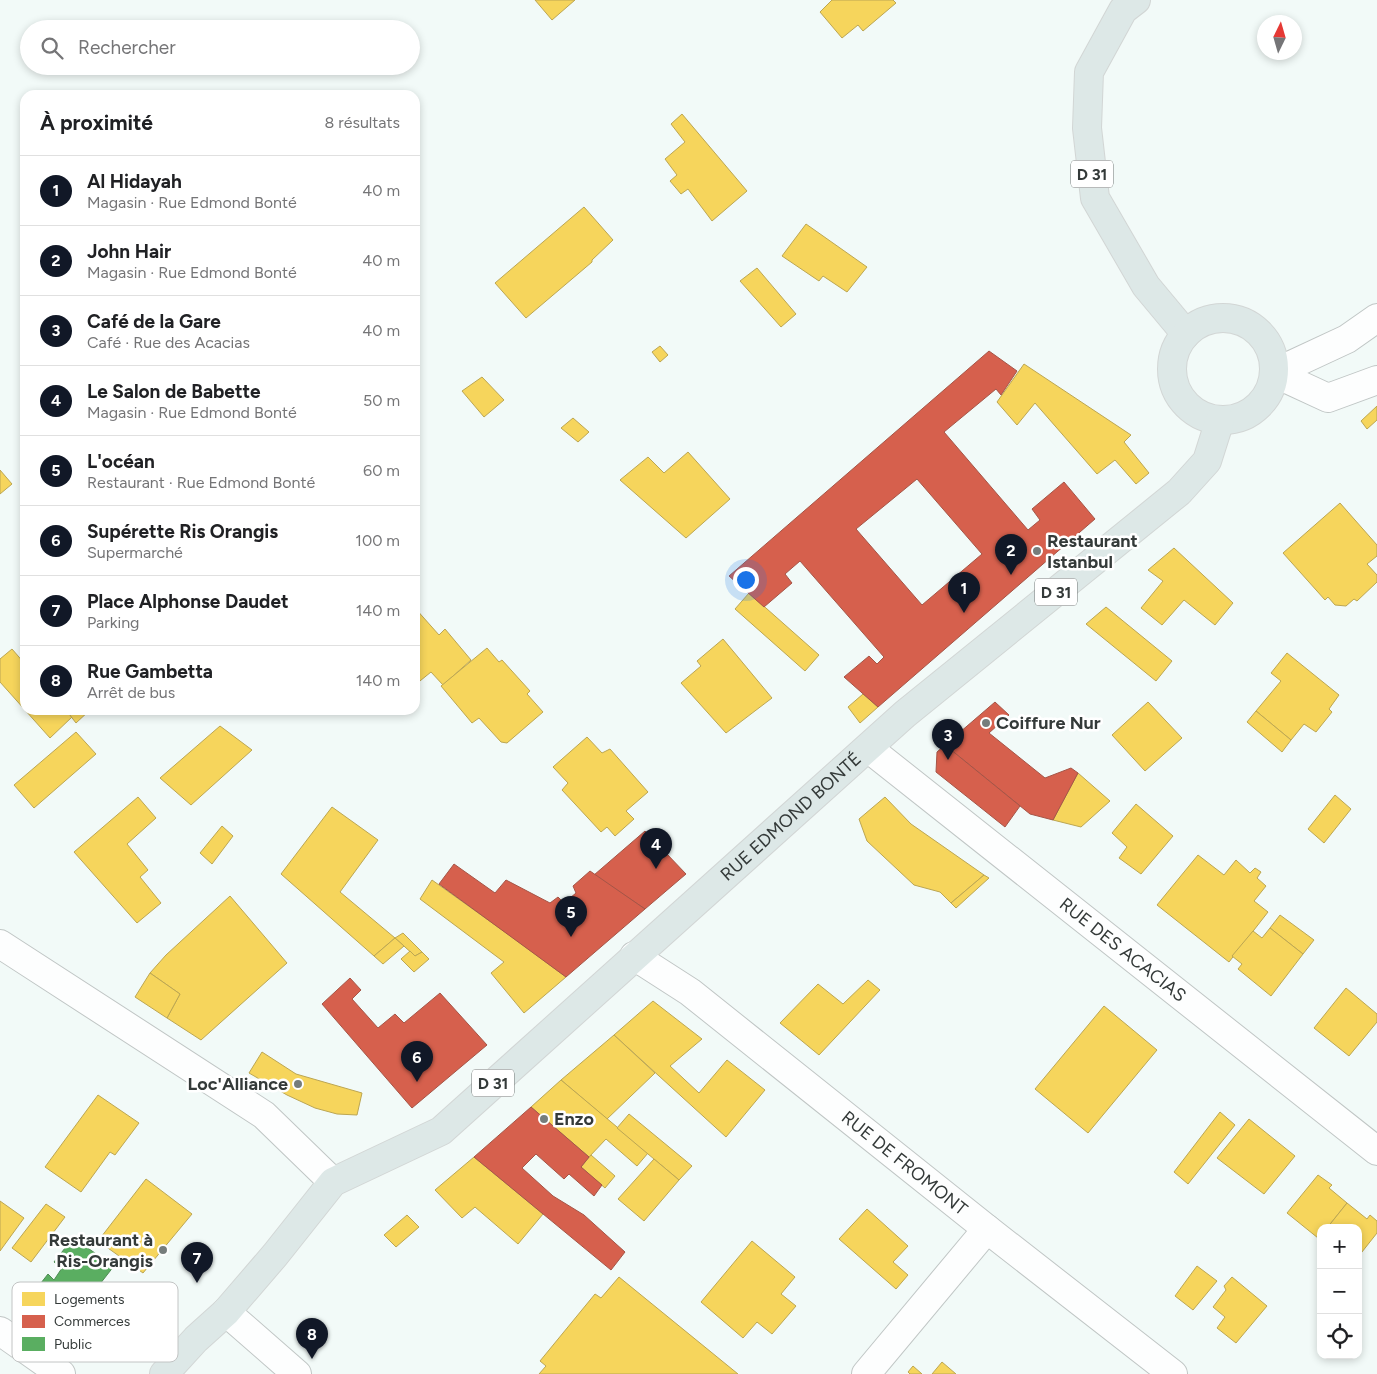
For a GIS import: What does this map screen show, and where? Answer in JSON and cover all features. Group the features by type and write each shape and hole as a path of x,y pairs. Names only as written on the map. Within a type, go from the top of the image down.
{"main road":[{"name":"D 31","path":"1136,0 1123,10 1089,72 1087,128 1095,198 1146,286 1186,334"},
{"path":"1213,319 1229,319 1244,322 1257,331 1267,343 1273,357 1274,373 1270,388 1262,402 1250,412 1236,418 1220,420 1204,416 1190,408 1180,395 1174,380 1172,363 1177,348 1186,334 1198,324 1213,319"},
{"name":"RUE EDMOND BONTÉ","path":"333,1182 441,1131 905,714 1179,492 1207,461 1220,420"},
{"name":"D 31","path":"178,1359 226,1312 275,1256 333,1182"},
{"name":"D 31","path":"164,1374 175,1362"}],"street":[{"path":"1274,373 1347,339 1377,318"},
{"path":"1274,373 1328,398 1377,380"},
{"name":"RUE DES ACACIAS","path":"868,748 1377,1151"},
{"path":"0,944 264,1116 333,1182"},
{"name":"RUE DE FROMONT","path":"634,956 690,992 987,1229 1173,1374"},
{"path":"866,1374 987,1229"},
{"path":"226,1312 297,1374"},
{"path":"0,1332 12,1340"},
{"path":"44,1362 61,1374"}],"building: Logements":[{"path":"535,0 575,0 552,20"},
{"path":"832,0 893,0 896,3 863,31 858,25 842,38 820,12"},
{"path":"682,114 747,191 712,221 688,189 681,194 670,181 677,175 665,159 685,142 671,124"},
{"path":"584,207 613,240 592,262 526,318 495,283"},
{"path":"806,224 867,267 847,292 823,276 819,281 782,256"},
{"path":"757,268 796,314 781,327 740,281"},
{"path":"660,346 668,355 660,362 652,352"},
{"path":"1024,364 1131,435 1124,442 1149,473 1136,484 1115,460 1097,474 1035,403 1017,425 997,402"},
{"path":"482,377 504,400 484,417 462,391"},
{"path":"1377,406 1377,420 1367,429 1361,421"},
{"path":"573,418 589,432 578,442 561,428"},
{"path":"688,452 730,499 686,538 620,480 648,457 664,473"},
{"path":"0,470 12,484 0,494"},
{"path":"1340,503 1377,545 1377,556 1367,564 1377,575 1377,582 1357,601 1354,599 1346,606 1335,605 1328,597 1325,600 1283,553"},
{"path":"1174,548 1233,603 1215,625 1184,600 1162,625 1141,608 1163,581 1148,570"},
{"path":"749,593 819,655 805,671 735,609"},
{"path":"1106,607 1172,661 1156,681 1086,624"},
{"path":"420,614 439,635 445,629 471,660 443,685 431,672 420,681"},
{"path":"723,639 772,698 726,733 681,683 701,666 697,661"},
{"path":"487,648 499,662 502,660 530,691 527,694 543,712 507,743 501,742 479,718 472,723 441,686"},
{"path":"12,649 20,658 20,704 0,682 0,659"},
{"path":"1287,653 1339,695 1329,709 1332,712 1316,732 1304,724 1291,740 1256,711 1281,681 1271,673"},
{"path":"863,694 878,707 860,723 848,707"},
{"path":"1148,702 1182,738 1145,771 1112,735"},
{"path":"1256,711 1291,740 1282,752 1247,722"},
{"path":"29,715 70,715 72,717 50,738"},
{"path":"70,715 85,715 76,723"},
{"path":"220,726 252,750 191,805 160,778"},
{"path":"76,732 96,754 34,808 14,785"},
{"path":"587,737 602,753 610,749 648,792 626,811 634,819 615,836 607,827 601,832 562,790 568,783 553,767"},
{"path":"1078,773 1110,801 1081,827 1053,820"},
{"path":"1335,795 1351,809 1324,843 1308,829"},
{"path":"138,797 156,818 127,844 148,870 140,877 161,903 137,923 74,852"},
{"path":"885,797 911,824 984,875 951,903 940,892 914,885 867,841 859,819"},
{"path":"1136,804 1173,836 1141,874 1119,858 1127,847 1112,833"},
{"path":"332,807 378,840 340,892 395,938 374,956 281,874"},
{"path":"222,826 233,836 212,864 200,853"},
{"path":"1198,855 1224,875 1236,860 1250,873 1255,868 1261,872 1257,878 1266,886 1254,901 1268,912 1229,962 1157,905"},
{"path":"984,875 989,878 956,908 951,903"},
{"path":"432,880 566,977 524,1013 491,973 504,962 420,899"},
{"path":"230,896 287,963 201,1040 167,1018 180,994 150,973 166,955"},
{"path":"1280,915 1314,940 1303,954 1270,928"},
{"path":"1270,928 1303,954 1271,996 1238,969 1242,964 1232,956 1253,931 1262,938"},
{"path":"403,933 422,952 415,956 395,938"},
{"path":"395,938 404,946 383,964 374,956"},
{"path":"410,951 415,956 422,952 429,959 414,972 401,959"},
{"path":"150,973 180,994 167,1018 135,997"},
{"path":"868,980 880,990 819,1055 780,1023 818,984 843,1004"},
{"path":"1346,988 1377,1014 1377,1022 1349,1056 1314,1028"},
{"path":"653,1001 702,1039 670,1066 699,1093 727,1060 765,1090 726,1137 614,1035"},
{"path":"1104,1006 1157,1050 1088,1133 1035,1089"},
{"path":"614,1035 655,1073 607,1119 561,1080"},
{"name":"Loc'Alliance","path":"262,1052 296,1074 362,1093 357,1115 337,1114 315,1108 287,1095 249,1073"},
{"path":"561,1080 648,1153 637,1166 606,1139 589,1157 531,1107"},
{"path":"98,1095 139,1123 115,1155 110,1152 81,1192 45,1167"},
{"path":"1220,1112 1235,1125 1188,1184 1174,1172"},
{"path":"629,1114 692,1166 679,1180 617,1128"},
{"path":"1249,1119 1295,1156 1264,1194 1217,1158"},
{"path":"591,1155 615,1176 605,1188 581,1167"},
{"path":"474,1157 543,1214 518,1244 475,1207 462,1218 435,1190"},
{"path":"654,1159 679,1180 644,1221 618,1199"},
{"path":"1318,1175 1332,1185 1329,1188 1347,1203 1330,1224 1317,1224 1317,1237 1287,1213"},
{"path":"146,1179 192,1214 143,1273 98,1241"},
{"path":"0,1201 24,1218 0,1251"},
{"path":"1347,1203 1367,1219 1370,1215 1377,1221 1377,1233 1362,1252 1362,1224 1330,1224"},
{"path":"46,1204 65,1217 31,1262 12,1248"},
{"path":"867,1209 908,1246 893,1262 908,1275 896,1289 839,1239"},
{"path":"407,1215 419,1227 396,1247 384,1235"},
{"path":"752,1241 795,1277 781,1294 796,1306 772,1334 757,1322 743,1338 701,1302"},
{"path":"1197,1266 1217,1281 1193,1310 1175,1296"},
{"path":"619,1277 738,1374 539,1374 546,1366 540,1361 595,1294 601,1298"},
{"path":"1232,1277 1267,1306 1236,1343 1217,1328 1225,1317 1213,1307 1226,1290 1224,1286"},
{"path":"942,1362 956,1374 932,1374"},
{"path":"913,1366 922,1374 910,1374 908,1372"}],"building: Commerces":[{"path":"989,351 1017,371 1001,395 996,389 944,432 1028,530 1040,520 1032,509 1064,482 1095,519 878,707 844,677 869,656 877,664 884,657 800,561 785,574 792,583 764,607 729,576","holes":["917,479 982,554 922,605 856,529"]},
{"path":"995,702 1009,715 989,733 1045,778 1071,768 1078,773 1053,820 1030,814 945,745"},
{"path":"945,745 1020,806 1005,827 936,772 937,752"},
{"path":"645,831 686,874 645,909 594,875"},
{"path":"454,864 495,893 506,880 550,903 558,897 564,903 576,893 573,886 590,871 645,909 566,977 439,884"},
{"path":"350,978 361,990 352,999 378,1028 395,1014 404,1023 440,993 487,1045 412,1108 322,1004"},
{"path":"531,1107 589,1157 581,1167 602,1185 594,1196 569,1174 564,1179 536,1154 522,1168 553,1196 584,1215 625,1252 611,1270 474,1157"}],"building: Public":[{"path":"73,1238 114,1266 102,1282 42,1282 48,1274 54,1280 62,1268 54,1262"}],"place":[{"name":"Restaurant Istanbul","path":"1037,551"},
{"name":"John Hair","path":"1011,575"},
{"name":"Al Hidayah","path":"964,613"},
{"name":"Coiffure Nur","path":"986,723"},
{"name":"Café de la Gare","path":"948,760"},
{"name":"Le Salon de Babette","path":"656,869"},
{"name":"L'océan","path":"571,937"},
{"name":"Supérette Ris Orangis","path":"417,1082"},
{"name":"Loc'Alliance","path":"298,1084"},
{"name":"Enzo","path":"544,1119"},
{"name":"Restaurant à Ris-Orangis","path":"163,1250"},
{"name":"Place Alphonse Daudet","path":"197,1283"},
{"name":"Rue Gambetta","path":"312,1359"}]}
